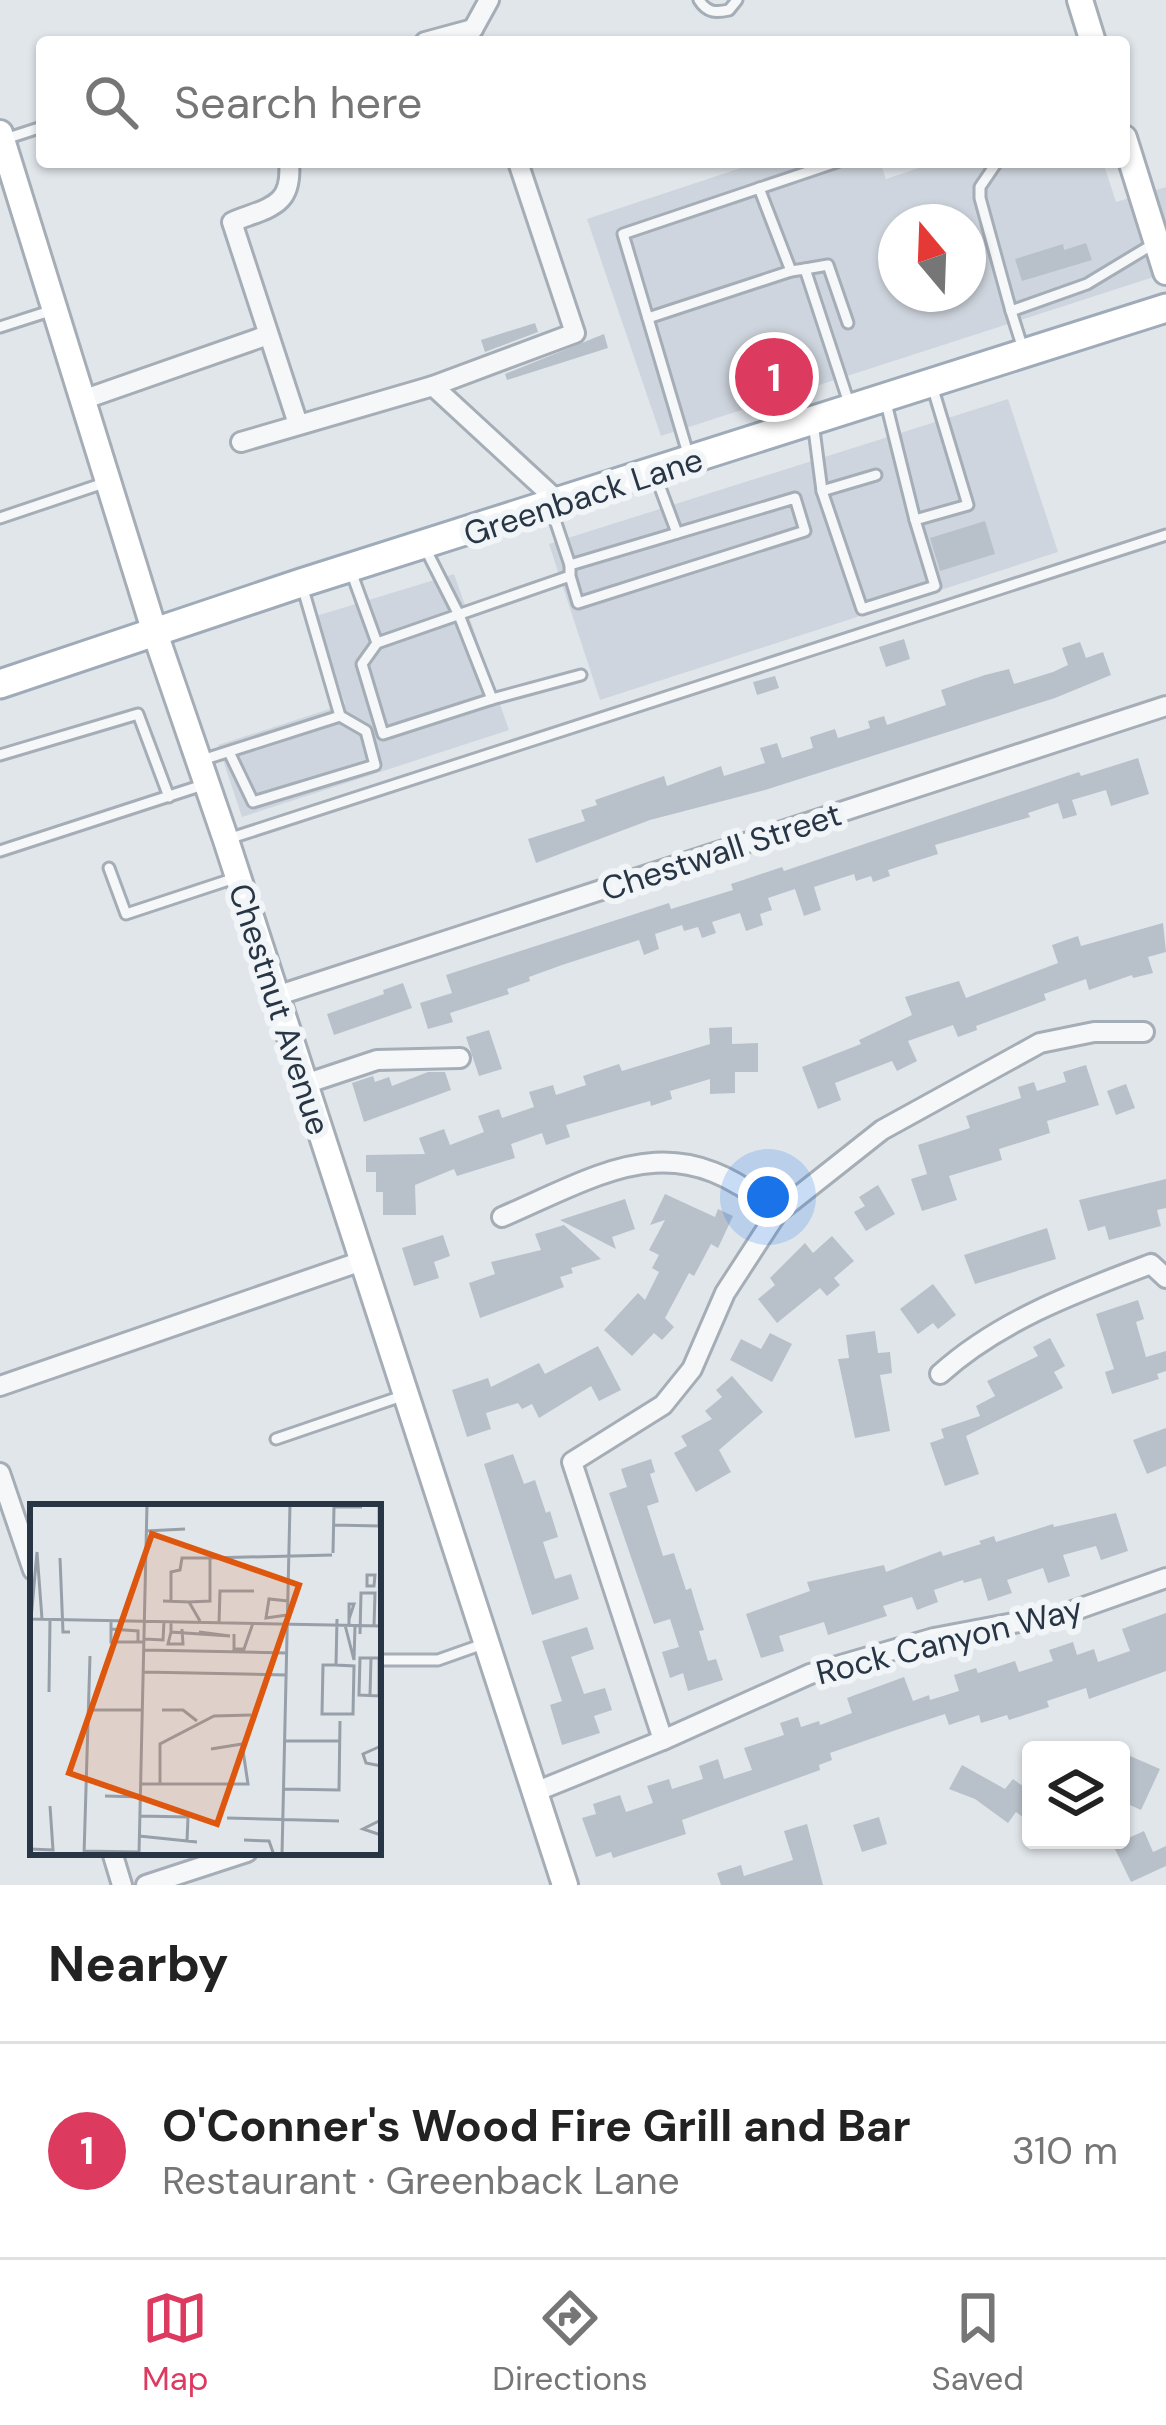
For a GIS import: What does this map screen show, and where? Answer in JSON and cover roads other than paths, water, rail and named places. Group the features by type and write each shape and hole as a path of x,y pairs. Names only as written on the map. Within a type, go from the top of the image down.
{"main road":[{"name":"Greenback Lane","path":"0,684 1166,308"}],"street":[{"path":"475,35 473,22 489,0"},
{"path":"1079,0 1091,36"},
{"name":"Chestnut Avenue","path":"1,136 155,633 564,1885"},
{"path":"1130,157 1166,272"},
{"path":"290,168 291,186 284,200 232,221 298,424"},
{"path":"241,442 433,386 575,332 520,168"},
{"path":"85,399 268,335"},
{"path":"433,386 556,505"},
{"name":"Chestwall Street","path":"276,996 1166,706"},
{"path":"663,1740 572,1462 646,1418 682,1384 725,1293 777,1213 882,1130 1040,1042 1128,1029 1144,1032"},
{"path":"305,1084 377,1060 460,1058"},
{"path":"502,1217 587,1177 618,1166 651,1162 709,1171 754,1194 777,1213"},
{"path":"0,1386 362,1261"},
{"path":"940,1374 1060,1298 1151,1264 1166,1278"},
{"path":"0,1473 30,1561"},
{"name":"Rock Canyon Way","path":"535,1792 810,1674 934,1638 1067,1612 1166,1578"},
{"path":"113,1855 122,1885"},
{"path":"146,1885 238,1855"}],"lane":[{"path":"699,0 716,13 729,10 737,0"},
{"path":"1,136 36,128"},
{"path":"691,462 623,234 819,168"},
{"path":"993,168 980,187 980,198 1024,354"},
{"path":"759,188 790,271"},
{"path":"1012,311 1087,284 1157,242"},
{"path":"648,318 790,271 828,265 848,323"},
{"path":"805,268 851,410"},
{"path":"0,327 55,309"},
{"path":"915,520 968,505 931,384"},
{"path":"813,422 822,491 862,609 935,586 885,399"},
{"path":"655,474 677,533"},
{"path":"822,491 875,475"},
{"path":"0,518 110,481"},
{"path":"556,505 570,571 578,603 805,531 795,498 677,533 570,571 459,615 377,643 362,664 383,734 581,675"},
{"path":"226,840 1166,535"},
{"path":"424,546 459,615 492,699"},
{"path":"350,568 377,643"},
{"path":"229,752 253,802 375,765 366,731 340,716 301,584"},
{"path":"0,755 138,714 169,796"},
{"path":"0,851 169,796 229,752 340,716"},
{"path":"109,868 126,914 238,877"},
{"path":"276,1439 406,1395"},
{"path":"381,1660 438,1660 486,1643"}],"place":[{"name":"O'Conner's Wood Fire Grill and Bar","path":"774,377"}]}
